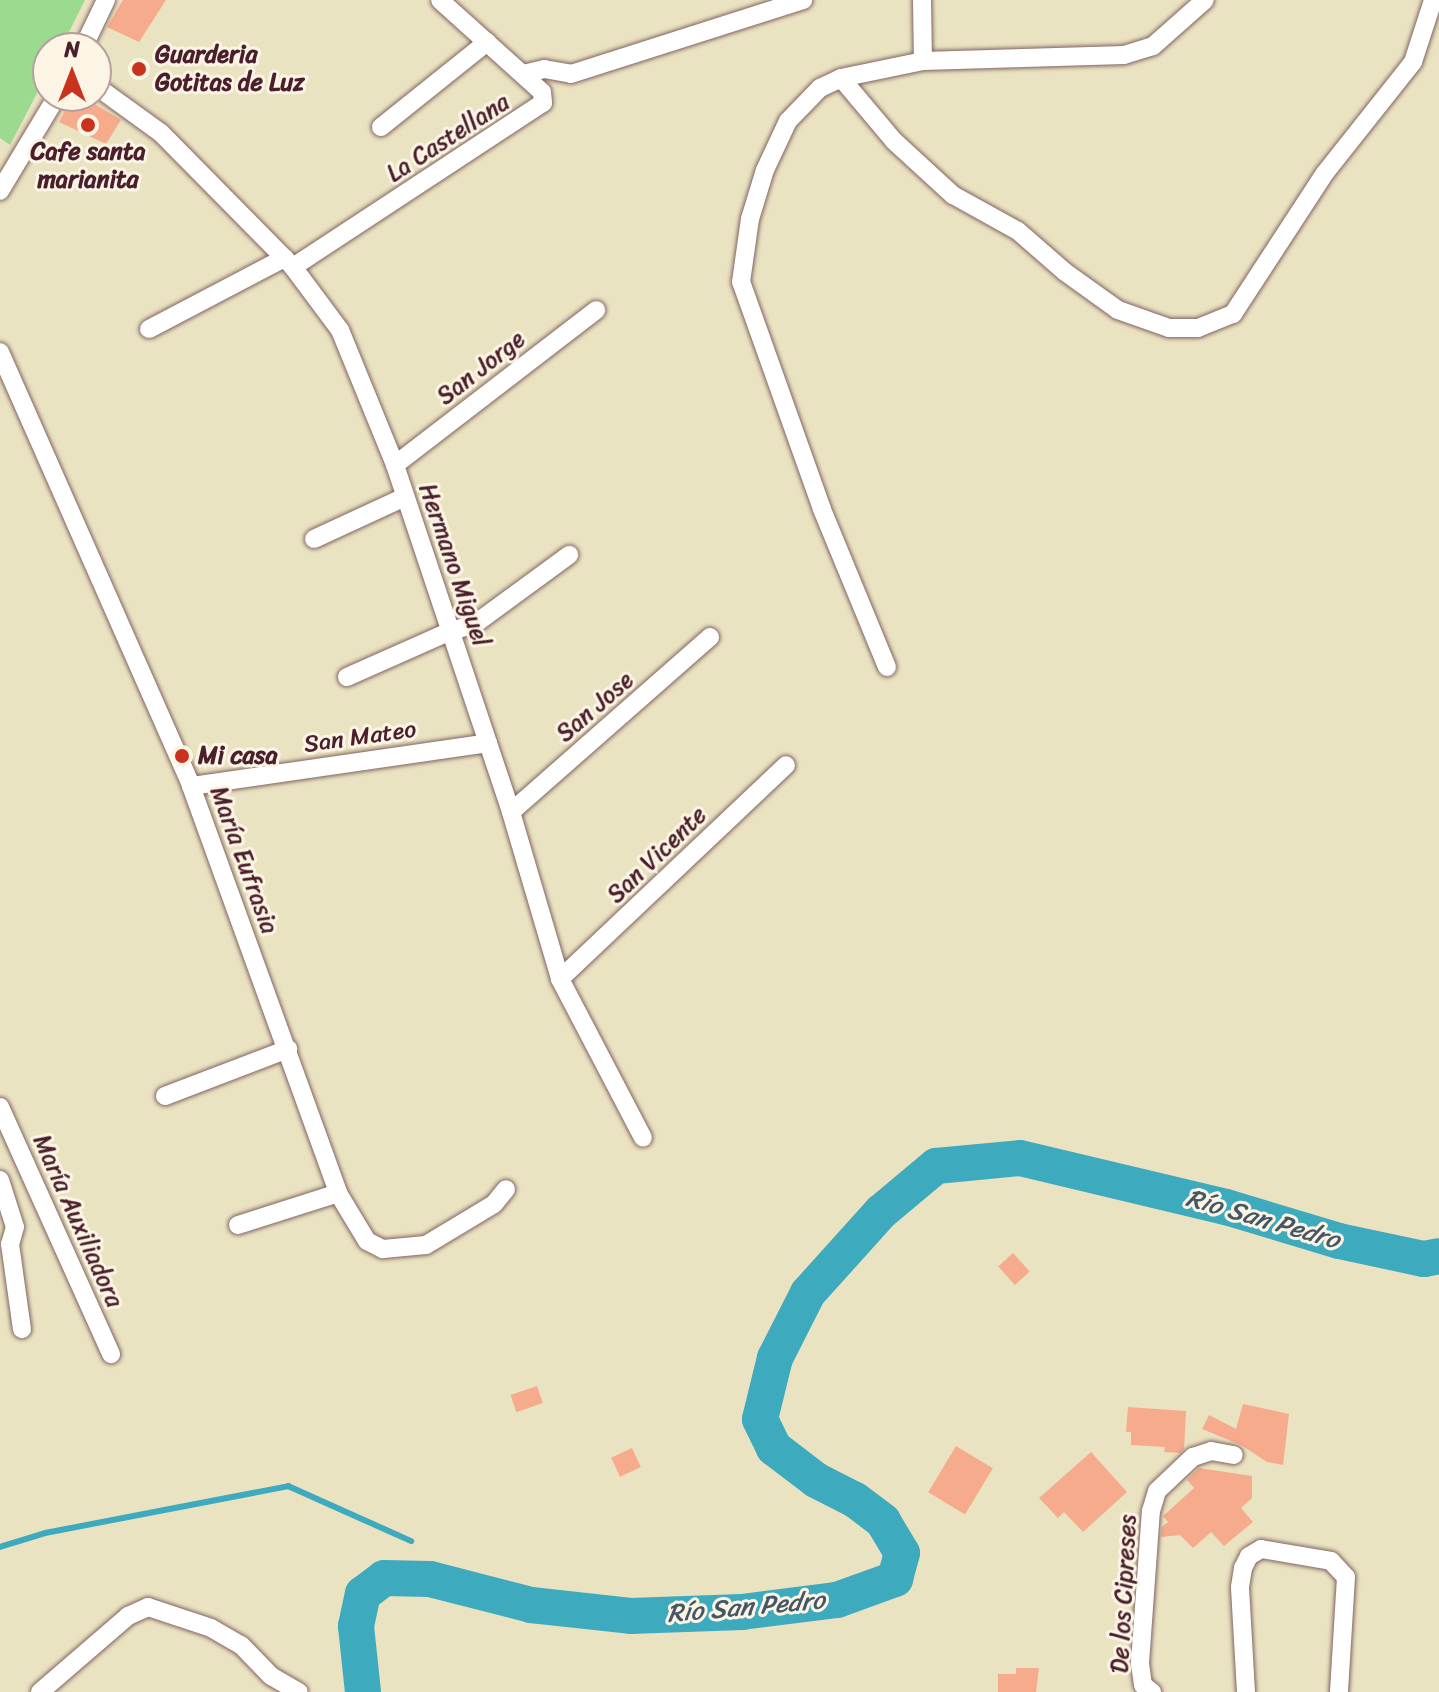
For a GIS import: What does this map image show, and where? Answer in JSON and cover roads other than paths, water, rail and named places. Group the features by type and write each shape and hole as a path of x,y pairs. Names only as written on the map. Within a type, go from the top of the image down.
{"street":[{"path":"91,32 106,0"},
{"name":"La Castellana","path":"288,263 543,103 542,92 440,0"},
{"path":"523,74 544,69 571,74 803,0"},
{"path":"922,0 923,61"},
{"path":"841,78 894,141 953,195 1018,231 1065,272 1118,310 1169,328 1198,328 1233,314 1325,173 1413,62 1433,0"},
{"path":"887,667 822,509 741,282 750,219 765,170 788,121 820,88 841,78 923,61 1124,55 1153,46 1178,27 1199,2"},
{"path":"381,127 487,42"},
{"name":"Hermano Miguel","path":"112,98 161,133 288,263 340,330 395,465 511,812 560,979 643,1138"},
{"path":"0,191 47,112"},
{"path":"149,329 288,263"},
{"name":"San Jorge","path":"395,465 596,310"},
{"name":"María Eufrasia","path":"0,352 191,786 338,1193 367,1241 383,1249 426,1245 464,1225 494,1204 506,1189"},
{"path":"314,539 405,497"},
{"path":"347,677 451,631 475,624 569,555"},
{"name":"San Jose","path":"511,812 710,637"},
{"name":"San Mateo","path":"191,786 488,743"},
{"name":"San Vicente","path":"560,979 786,765"},
{"path":"165,1096 288,1049"},
{"name":"María Auxiliadora","path":"0,1107 111,1354"},
{"path":"0,1180 15,1227 10,1244 22,1329"},
{"path":"238,1225 338,1193"},
{"path":"15,1227 48,1214"},
{"name":"De los Cipreses","path":"1152,1692 1143,1685 1140,1663 1151,1511 1157,1491 1193,1457 1211,1451 1234,1455"},
{"path":"1246,1692 1240,1587 1243,1568 1249,1556 1261,1549 1331,1561 1346,1577 1339,1692"},
{"path":"40,1692 128,1616 148,1607 211,1628 241,1645 271,1676 299,1692"}],"waterway":[{"name":"Río San Pedro","path":"363,1692 356,1626 363,1594 384,1578 430,1579 531,1605 630,1616 742,1612 837,1600 895,1579 902,1553 883,1521 855,1500 816,1480 774,1448 760,1419 775,1358 808,1293 881,1212 936,1166 1020,1158 1226,1207 1339,1241 1424,1259 1439,1256"},
{"path":"0,1547 45,1533 288,1486 411,1541"}],"place":[{"name":"Guarderia Gotitas de Luz","path":"139,69"},
{"name":"Cafe santa marianita","path":"88,125"},
{"name":"Mi casa","path":"182,756"}]}
